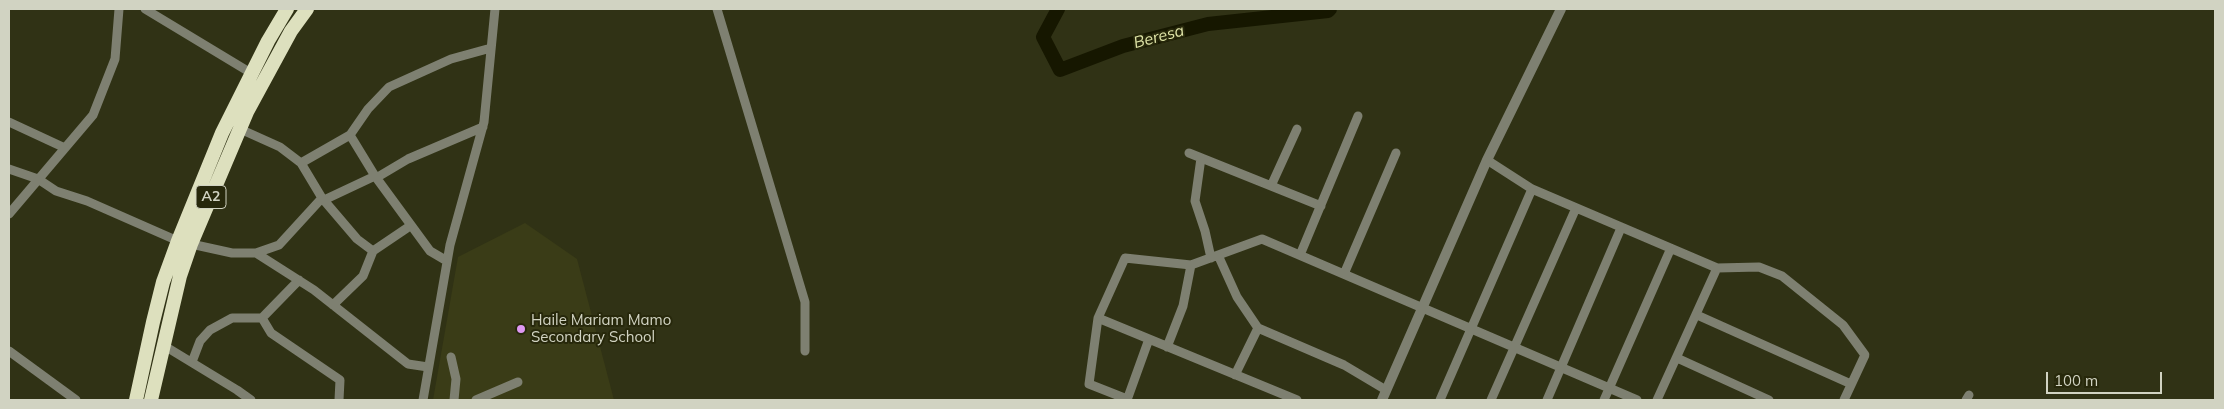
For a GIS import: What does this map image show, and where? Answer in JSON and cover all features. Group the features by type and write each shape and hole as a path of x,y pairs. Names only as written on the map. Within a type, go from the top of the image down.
{"highway":[{"name":"A2","path":"152,400 180,276 185,243 222,133 251,73 287,9"},
{"name":"A2","path":"136,400 163,282 185,243 240,129 291,31 307,9"}],"street":[{"path":"9,214 93,115 116,59 119,9"},
{"path":"145,9 251,73"},
{"path":"423,400 447,261 483,126 495,9"},
{"path":"717,9 805,302 805,351"},
{"path":"1201,158 1194,201 1215,257 1237,297 1258,328 1344,366 1384,395 1487,160 1561,9"},
{"path":"300,164 350,135 368,109 389,87 451,59 491,48"},
{"path":"1300,255 1358,116"},
{"path":"9,122 65,148"},
{"path":"9,169 38,180 56,191 87,201 185,243 232,253 256,253 279,245 323,199 376,177 408,159 483,126"},
{"path":"240,129 280,147 300,164 323,199 356,239 373,251"},
{"path":"1271,186 1297,129"},
{"path":"350,135 410,226 430,251 447,261"},
{"path":"1189,153 1321,206"},
{"path":"1344,274 1396,153"},
{"path":"1487,160 1532,189 1717,268 1758,267 1782,276 1843,325 1865,356 1844,400"},
{"path":"1440,400 1532,189"},
{"path":"1491,400 1576,208"},
{"path":"333,305 363,276 373,251 410,226"},
{"path":"1547,400 1621,228"},
{"path":"1149,339 1127,400 1089,384 1098,318 1125,258 1192,265 1262,239 1637,400"},
{"path":"1604,400 1671,248"},
{"path":"256,253 299,280 408,364 428,367"},
{"path":"1167,346 1182,306 1192,265"},
{"path":"1657,400 1717,268"},
{"path":"192,362 200,341 222,322 232,318 262,318 299,280"},
{"path":"1697,315 1851,384"},
{"path":"262,318 271,333 340,380 339,400"},
{"path":"1098,318 1293,399"},
{"path":"1235,375 1258,328"},
{"path":"164,345 250,400"},
{"path":"9,351 76,400"},
{"path":"451,357 456,379 454,400"},
{"path":"1677,358 1769,400"},
{"path":"476,400 518,382"}],"shaded area":[{"name":"Haile Mariam Mamo Secondary School","path":"525,223 577,259 614,400 433,400 458,257"}],"waterway":[{"name":"Beresa","path":"1058,9 1043,37 1060,70 1123,46 1208,24 1328,11 1330,9"}],"place":[{"name":"Haile Mariam Mamo Secondary School","path":"521,329"}]}
